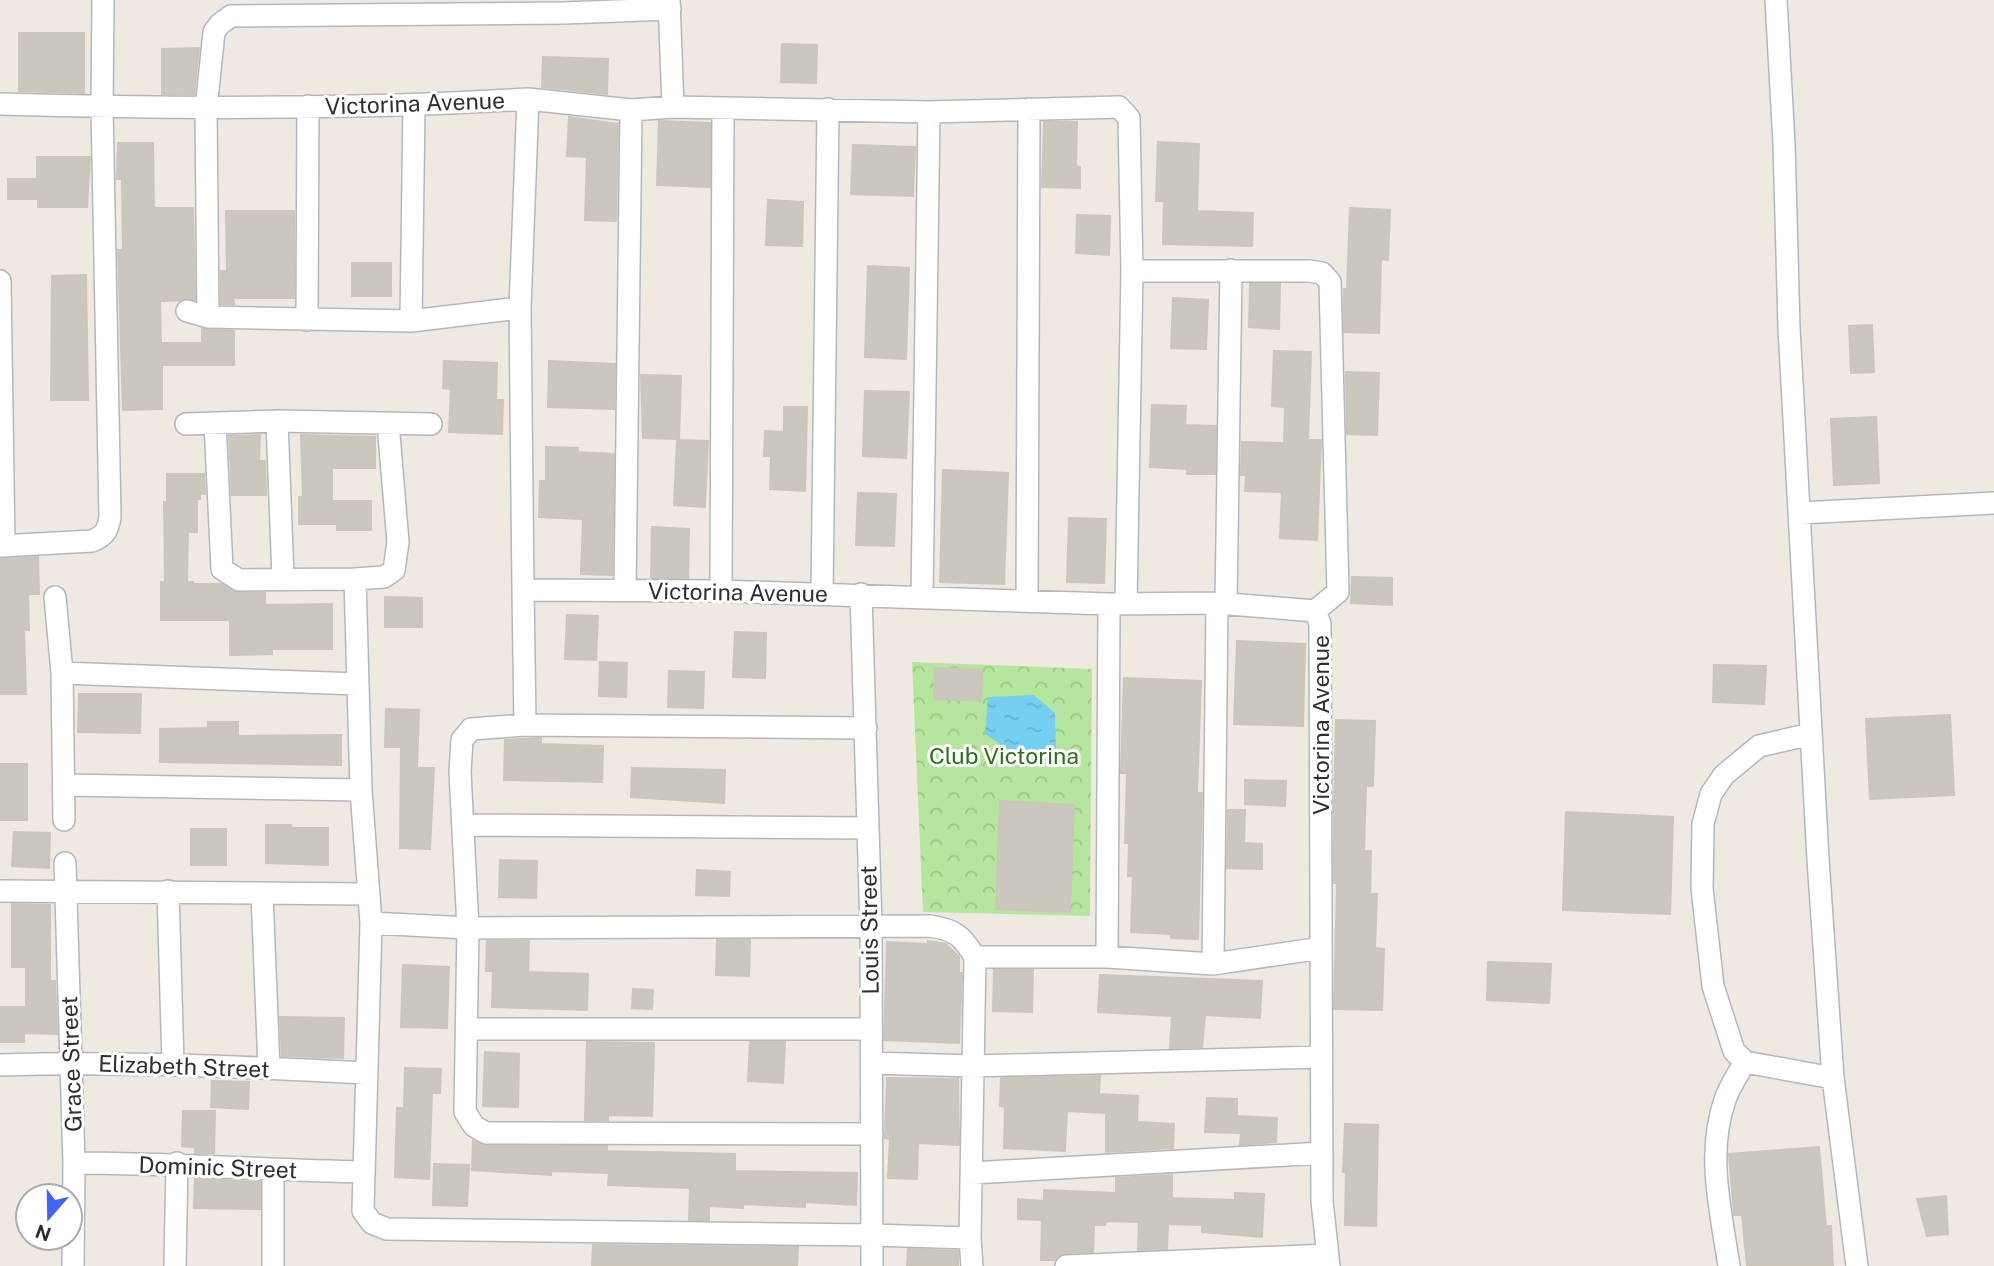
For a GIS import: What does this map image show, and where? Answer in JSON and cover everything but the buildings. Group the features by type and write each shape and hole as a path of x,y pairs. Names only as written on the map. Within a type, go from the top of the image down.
{"street":[{"path":"0,281 2,546 92,541 102,537 108,529 109,504 102,107 103,0"},
{"path":"1776,0 1784,143 1789,328 1833,1078 1857,1266"},
{"path":"208,317 206,109 214,32 231,16 319,8 670,4 673,107"},
{"path":"528,99 631,110 673,107 929,112 1119,107 1129,118 1132,271 1107,957"},
{"name":"Victorina Avenue","path":"0,104 206,109 414,106 528,99 520,308 523,590 721,591 1027,601 1221,603 1315,611 1320,624 1322,1202 1328,1260"},
{"path":"307,320 309,106"},
{"path":"411,321 414,106"},
{"path":"822,594 828,109"},
{"path":"1027,601 1029,109"},
{"path":"625,590 631,110"},
{"path":"721,591 723,110"},
{"path":"922,597 929,112"},
{"path":"1132,271 1309,271 1322,273 1330,282 1338,592 1315,611"},
{"path":"1213,964 1231,271"},
{"path":"187,311 208,317 411,321 520,308"},
{"path":"277,421 283,578"},
{"path":"186,425 277,421 431,424"},
{"path":"215,423 222,569 239,580 355,579 384,577 394,570 398,542 388,423"},
{"path":"1800,513 1994,503"},
{"path":"355,579 360,790 370,923 363,1211 372,1223 387,1228 970,1238"},
{"path":"523,590 525,725"},
{"name":"Louis Street","path":"861,594 871,927 872,1266"},
{"path":"55,597 62,673 64,820"},
{"path":"62,673 358,684"},
{"path":"866,728 525,725 471,729 462,740 460,772 468,928 465,1112 474,1126 486,1133 872,1134"},
{"path":"1811,734 1759,746 1724,775 1711,794 1703,824 1703,888 1713,986 1734,1051 1745,1062 1833,1078"},
{"path":"65,785 360,790"},
{"path":"463,825 867,828"},
{"name":"Grace Street","path":"65,863 74,1163 73,1266"},
{"path":"0,891 367,894"},
{"path":"168,891 173,1064"},
{"path":"262,894 269,1068"},
{"path":"370,923 468,928 930,926 946,929 962,937 975,957 970,1238 972,1266"},
{"path":"975,957 1107,957 1213,964 1321,948"},
{"path":"468,1029 870,1028"},
{"path":"873,1063 973,1066 1321,1057"},
{"name":"Elizabeth Street","path":"0,1065 71,1062 173,1064 367,1073"},
{"path":"1729,1266 1718,1192 1715,1140 1725,1099 1745,1062"},
{"path":"972,1173 1322,1153"},
{"name":"Dominic Street","path":"74,1163 177,1163 272,1170 362,1172"},
{"path":"175,1266 177,1163"},
{"path":"272,1170 273,1266"},
{"path":"1066,1266 1328,1260"}],"green space":[{"name":"Club Victorina","path":"912,662 1092,669 1090,916 923,912"}],"water":[{"path":"1034,695 1055,713 1056,752 1011,751 985,734 988,697"}]}
